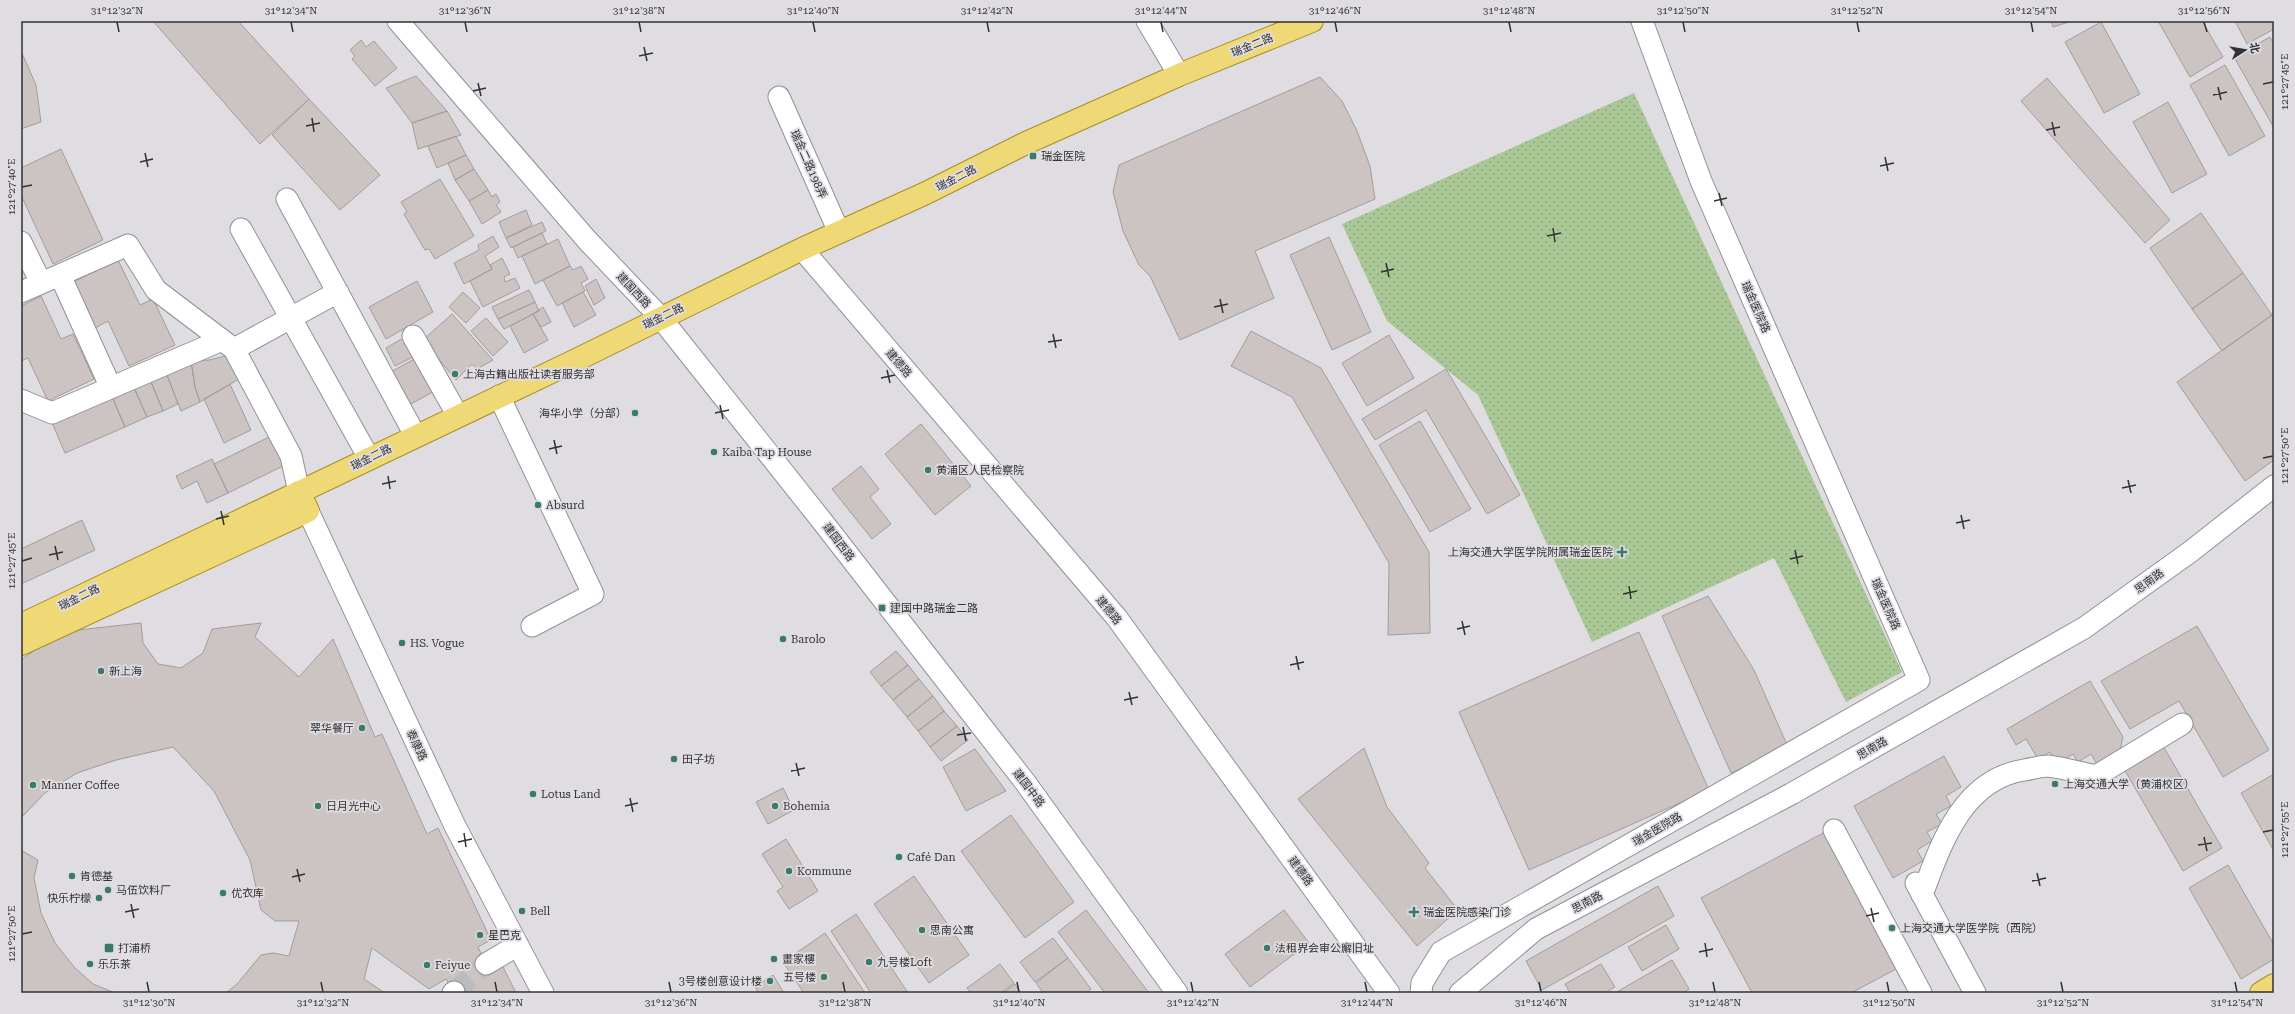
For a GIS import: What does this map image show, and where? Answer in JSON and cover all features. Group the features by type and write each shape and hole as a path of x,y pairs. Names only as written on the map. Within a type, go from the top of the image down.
{"main road":[{"name":"瑞金二路","path":"21,625 304,502 369,458 802,249 924,194 1026,142 1179,75 1312,21"},
{"path":"21,644 304,502"},
{"path":"2261,993 2274,985"}],"street":[{"name":"建国西路","path":"398,21 587,240 660,317 874,588"},
{"path":"1147,21 1179,75"},
{"name":"瑞金医院路","path":"1421,993 1422,983 1441,952 1919,680 1701,181 1642,21"},
{"name":"瑞金二路198弄","path":"779,97 838,232"},
{"path":"287,199 416,436"},
{"path":"241,229 369,458"},
{"path":"21,242 51,279 111,388"},
{"path":"21,292 128,245 156,290 228,345"},
{"name":"建德路","path":"802,249 1117,618 1389,993"},
{"path":"21,400 52,413 111,388 228,345 292,318 338,292"},
{"path":"413,336 458,416"},
{"name":"泰康路","path":"228,345 291,456 304,502 455,826 543,993"},
{"path":"499,396 593,594 532,626"},
{"name":"思南路","path":"1460,993 1536,929 1791,794 2084,628 2190,552 2274,486"},
{"name":"建国中路","path":"874,588 1025,782 1177,993"},
{"path":"1975,993 1919,889 1942,840 1970,799 1986,784 2009,772 2047,766 2096,776 2182,724"},
{"path":"1834,830 1921,993"},
{"path":"486,964 518,945"}],"green space":[{"path":"1634,93 1902,672 1846,702 1774,558 1592,642 1478,395 1387,321 1342,224"}],"building":[{"path":"153,21 238,21 309,99 260,144"},
{"path":"2051,21 2072,21 2053,27"},
{"path":"2158,21 2202,21 2223,57 2190,77"},
{"path":"2235,21 2274,21 2274,29 2247,44"},
{"path":"2101,22 2140,94 2104,113 2065,42"},
{"path":"2270,37 2274,45 2274,128 2234,57"},
{"path":"361,40 366,47 374,41 397,68 375,86 352,59 355,56 350,50"},
{"path":"21,51 36,85 41,122 21,129"},
{"path":"2225,65 2265,136 2229,156 2190,85"},
{"path":"416,76 447,111 412,123 386,88"},
{"path":"1320,77 1342,101 1357,131 1370,166 1375,199 1255,251 1274,298 1180,340 1150,276 1139,265 1123,231 1113,192 1119,165"},
{"path":"2047,78 2170,220 2145,243 2021,101"},
{"path":"309,99 380,175 340,210 272,135"},
{"path":"2168,102 2207,174 2172,193 2133,122"},
{"path":"447,111 461,135 418,149 412,123"},
{"path":"456,136 466,155 437,168 428,146"},
{"path":"61,149 103,240 53,264 21,195 21,168"},
{"path":"466,155 474,169 455,180 448,163"},
{"path":"474,169 488,190 469,201 455,180"},
{"path":"440,179 474,236 435,259 429,249 425,250 404,214 407,212 401,202"},
{"path":"488,190 492,197 496,194 500,202 496,205 501,212 482,224 469,201"},
{"path":"526,210 532,225 506,238 499,222"},
{"path":"2201,213 2243,273 2192,309 2150,248"},
{"path":"542,222 546,231 511,248 506,238"},
{"path":"542,233 547,244 518,258 513,247"},
{"path":"493,236 499,247 485,256 492,269 464,284 454,263 479,250 478,245"},
{"path":"1329,237 1371,332 1332,350 1290,255"},
{"path":"558,239 570,266 535,284 522,256"},
{"path":"502,258 510,274 504,277 505,282 515,278 520,288 483,307 470,281 492,269 490,265"},
{"path":"118,260 140,305 153,299 175,345 129,366 108,321 95,328 73,282"},
{"path":"570,266 573,270 581,266 588,279 581,283 585,291 557,306 543,280"},
{"path":"2243,273 2272,315 2222,351 2192,309"},
{"path":"596,279 605,298 594,305 585,286"},
{"path":"417,281 433,312 386,339 369,307"},
{"path":"529,290 535,302 498,319 492,307"},
{"path":"463,292 480,308 466,323 449,307"},
{"path":"583,292 596,315 574,327 562,303"},
{"path":"41,296 61,339 73,334 94,379 48,401 28,358 21,361 21,306"},
{"path":"535,302 539,311 504,329 498,319"},
{"path":"543,307 551,322 541,327 533,314"},
{"path":"452,314 493,360 477,369 472,364 456,380 423,340"},
{"path":"533,314 548,340 524,353 510,326"},
{"path":"2272,315 2274,318 2274,460 2245,481 2177,382"},
{"path":"486,318 508,342 493,356 471,331"},
{"path":"1251,331 1321,368 1429,552 1430,633 1388,635 1389,563 1292,397 1231,366"},
{"path":"1389,335 1414,378 1367,406 1342,363"},
{"path":"405,337 415,356 395,366 386,348"},
{"path":"225,356 239,379 200,402 195,387 191,361 209,360"},
{"path":"418,357 437,390 405,407 387,374"},
{"path":"191,361 195,387 200,402 181,411 165,370"},
{"path":"1446,369 1520,495 1487,514 1426,410 1375,440 1362,419"},
{"path":"165,370 178,404 163,411 149,377"},
{"path":"149,377 163,411 147,417 132,383"},
{"path":"132,383 147,417 125,427 110,392"},
{"path":"230,384 251,430 224,443 204,399"},
{"path":"110,392 125,427 65,453 50,418"},
{"path":"1420,421 1471,509 1430,532 1379,445"},
{"name":"黄浦区人民检察院","path":"921,424 971,486 935,515 885,454"},
{"path":"271,436 285,465 228,493 214,464"},
{"path":"212,459 228,493 207,503 197,481 182,489 176,476"},
{"path":"861,466 879,489 870,497 891,524 872,539 832,489"},
{"path":"82,520 95,550 21,584 21,549"},
{"path":"1708,596 1754,670 1788,747 1731,773 1662,616"},
{"name":"日月光中心","path":"141,623 143,643 158,664 181,668 203,653 212,629 261,623 255,637 299,677 333,639 375,737 382,734 427,834 438,828 491,940 478,947 486,964 491,973 503,967 516,993 454,993 446,979 429,989 372,948 364,979 385,993 226,993 238,983 261,955 273,953 289,956 299,921 275,921 261,910 250,860 214,791 173,747 116,760 77,773 45,793 21,818 21,660 60,632"},
{"path":"2197,626 2269,750 2223,777 2179,701 2130,729 2101,681"},
{"path":"1639,632 1709,790 1529,870 1459,712"},
{"path":"896,651 908,665 881,686 870,672"},
{"path":"908,665 919,679 893,700 881,686"},
{"path":"919,679 933,696 907,717 893,700"},
{"path":"2090,681 2123,737 2119,754 2098,766 2091,754 2078,762 2073,754 2057,764 2050,752 2038,759 2026,739 2016,745 2007,729"},
{"path":"933,696 944,711 918,731 907,717"},
{"path":"944,711 957,726 930,747 918,731"},
{"path":"957,726 968,740 941,761 930,747"},
{"path":"2162,744 2222,848 2183,871 2123,767"},
{"path":"1364,748 1387,807 1429,863 1425,868 1458,910 1417,946 1298,799"},
{"path":"975,749 1006,791 966,811 943,767"},
{"path":"1944,756 1961,787 1946,796 1951,806 1936,814 1942,824 1927,832 1932,841 1917,850 1923,861 1893,878 1854,806"},
{"path":"2274,774 2274,851 2241,793"},
{"name":"Bohemia","path":"783,788 794,810 768,824 756,802"},
{"path":"1011,815 1074,902 1025,938 961,851"},
{"path":"1825,832 1898,968 1851,993 1752,993 1701,898"},
{"name":"Kommune","path":"786,839 818,891 789,909 777,891 783,887 762,854"},
{"path":"21,850 38,860 34,878 41,913 55,943 75,968 93,984 115,993 21,993"},
{"path":"2228,865 2274,945 2274,959 2241,979 2189,888"},
{"name":"思南公寓","path":"914,876 969,955 929,983 874,904"},
{"path":"1658,886 1674,916 1542,990 1526,961"},
{"path":"1086,910 1149,993 1105,993 1058,932"},
{"name":"法租界会审公廨旧址","path":"1284,910 1309,943 1250,987 1225,954"},
{"name":"九号楼Loft","path":"856,914 908,993 871,993 831,931"},
{"path":"1666,925 1679,949 1642,971 1628,947"},
{"name":"五号楼","path":"825,933 865,993 804,993 783,962"},
{"path":"1053,938 1068,958 1035,982 1020,962"},
{"path":"1068,958 1091,989 1086,993 1043,993 1036,983"},
{"path":"1672,960 1689,989 1683,993 1615,993"},
{"path":"1000,964 1014,983 1001,993 971,993 967,988"},
{"path":"1601,964 1615,987 1605,993 1570,993 1565,984"},
{"name":"3号楼创意设计楼","path":"773,975 784,993 759,993 755,987"},
{"path":"1015,984 1021,993 1003,993"}],"tunnel":[{"path":"454,992 486,964"}],"place":[{"name":"瑞金医院","path":"1033,156"},
{"name":"上海古籍出版社读者服务部","path":"455,374"},
{"name":"海华小学（分部）","path":"635,413"},
{"name":"Kaiba Tap House","path":"714,452"},
{"name":"黄浦区人民检察院","path":"928,470"},
{"name":"Absurd","path":"538,505"},
{"name":"上海交通大学医学院附属瑞金医院","path":"1622,552"},
{"name":"建国中路瑞金二路","path":"882,608"},
{"name":"Barolo","path":"783,639"},
{"name":"HS. Vogue","path":"402,643"},
{"name":"新上海","path":"101,671"},
{"name":"翠华餐厅","path":"362,728"},
{"name":"田子坊","path":"674,759"},
{"name":"上海交通大学（黄浦校区）","path":"2055,784"},
{"name":"Manner Coffee","path":"33,785"},
{"name":"Lotus Land","path":"533,794"},
{"name":"日月光中心","path":"318,806"},
{"name":"Bohemia","path":"775,806"},
{"name":"Café Dan","path":"899,857"},
{"name":"Kommune","path":"789,871"},
{"name":"肯德基","path":"72,876"},
{"name":"马伍饮料厂","path":"108,890"},
{"name":"优衣库","path":"223,893"},
{"name":"快乐柠檬","path":"99,898"},
{"name":"Bell","path":"522,911"},
{"name":"瑞金医院感染门诊","path":"1414,912"},
{"name":"上海交通大学医学院（西院）","path":"1892,928"},
{"name":"思南公寓","path":"922,930"},
{"name":"星巴克","path":"480,935"},
{"name":"打浦桥","path":"109,948"},
{"name":"法租界会审公廨旧址","path":"1267,948"},
{"name":"畫家樓","path":"774,959"},
{"name":"九号楼Loft","path":"869,962"},
{"name":"乐乐茶","path":"90,964"},
{"name":"Feiyue","path":"427,965"},
{"name":"五号楼","path":"824,977"},
{"name":"3号楼创意设计楼","path":"770,981"}]}
